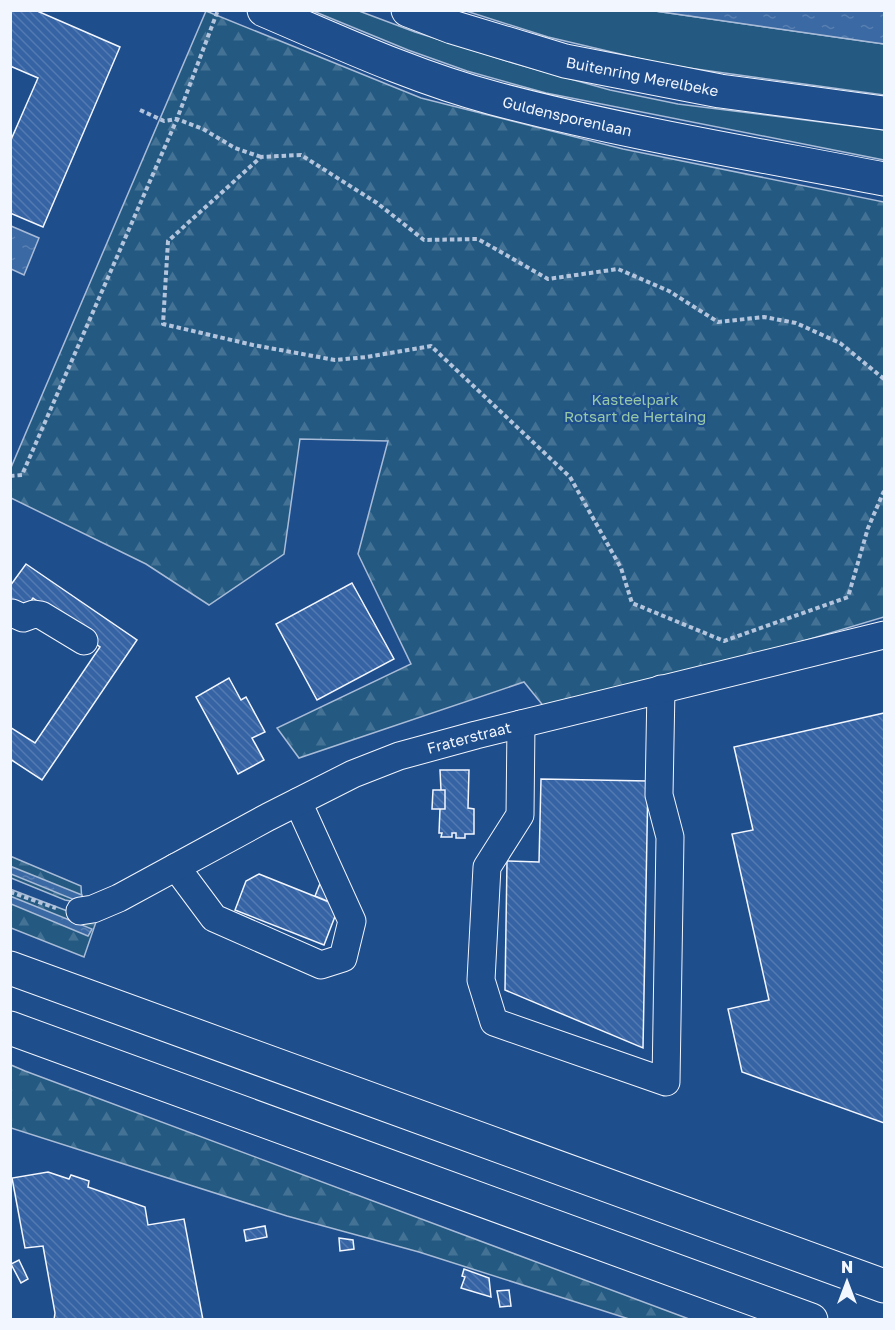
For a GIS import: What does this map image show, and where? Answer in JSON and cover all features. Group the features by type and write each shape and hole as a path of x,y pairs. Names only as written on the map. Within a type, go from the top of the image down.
{"main road":[{"name":"Guldensporenlaan","path":"264,10 418,74 491,98 592,121 885,178"},
{"name":"Buitenring Merelbeke","path":"408,10 452,27 565,61 720,91 885,113"},
{"path":"10,968 885,1286"},
{"path":"10,1028 811,1320"}],"street":[{"path":"12,613 23,618 34,614 41,615 84,640"},
{"name":"Fraterstraat","path":"80,911 93,909 119,898 353,774 399,756 885,635"},
{"path":"521,724 520,815 487,867 481,980 494,1022 666,1082 670,837 658,795 661,689"},
{"path":"176,867 214,918 321,965 343,958 352,921 298,802"}],"path":[{"path":"10,476 22,475 177,119 218,10"},
{"path":"140,110 164,121 177,119 203,129 235,148 261,157 301,155 377,203 424,240 478,239 548,279 618,269 669,291 718,322 764,317 796,323 840,343 885,379"},
{"path":"261,157 168,241 164,324 253,345 335,360 431,346 570,477 621,568 632,603 724,641 849,597 868,528 885,491"},
{"path":"10,892 44,905 80,911"}],"green space":[{"name":"Kasteelpark Rotsart de Hertaing","path":"206,11 421,98 623,149 884,202 884,617 780,648 545,708 524,682 299,758 277,728 411,664 358,554 388,441 300,439 284,554 209,605 146,564 11,498 10,470"},
{"path":"313,11 359,11 415,32 513,63 610,90 678,104 884,130 884,160 546,93 467,71 408,50"},
{"path":"466,11 655,11 884,44 884,95 667,65 548,37"},
{"path":"10,856 81,886 82,903 65,900 11,878"},
{"path":"10,889 96,922 84,957 11,928"},
{"path":"11,1065 689,1319 629,1319 419,1252 287,1216 11,1128"}],"water":[{"path":"655,11 884,11 884,44 863,41"},
{"path":"11,226 39,238 24,275 11,269"},
{"path":"10,866 82,895 82,903 11,874"},
{"path":"10,896 92,929 88,936 11,904"}],"building":[{"path":"10,10 35,10 120,47 43,227 10,213 10,142 38,78 10,66"},
{"path":"26,564 137,640 42,780 10,759 10,727 35,743 100,647 33,598 21,616 10,615 10,586"},
{"path":"352,583 394,659 317,700 276,624"},
{"path":"229,678 241,700 246,697 265,732 252,738 264,760 238,774 196,697"},
{"path":"884,713 884,1123 742,1072 728,1009 769,1000 732,834 753,830 734,747"},
{"path":"440,770 469,770 468,808 474,809 474,834 465,834 465,838 456,838 456,833 452,833 452,837 441,837 442,833 439,833 440,809 445,809 445,790 441,790"},
{"path":"541,779 648,781 643,1048 505,990 507,861 539,862"},
{"path":"433,790 445,790 445,809 432,809"},
{"path":"259,874 339,906 324,945 235,910 246,881"},
{"path":"321,881 339,906 315,896"},
{"path":"48,1172 69,1179 71,1175 89,1181 88,1187 145,1207 148,1225 184,1219 203,1320 54,1320 55,1313 43,1246 25,1248 12,1178"},
{"path":"265,1226 267,1237 246,1241 244,1230"},
{"path":"339,1238 353,1240 354,1249 340,1251"},
{"path":"19,1260 28,1279 21,1283 11,1264"},
{"path":"464,1269 489,1278 491,1297 461,1288 465,1277 462,1276"},
{"path":"509,1290 511,1306 500,1307 497,1291"}]}
